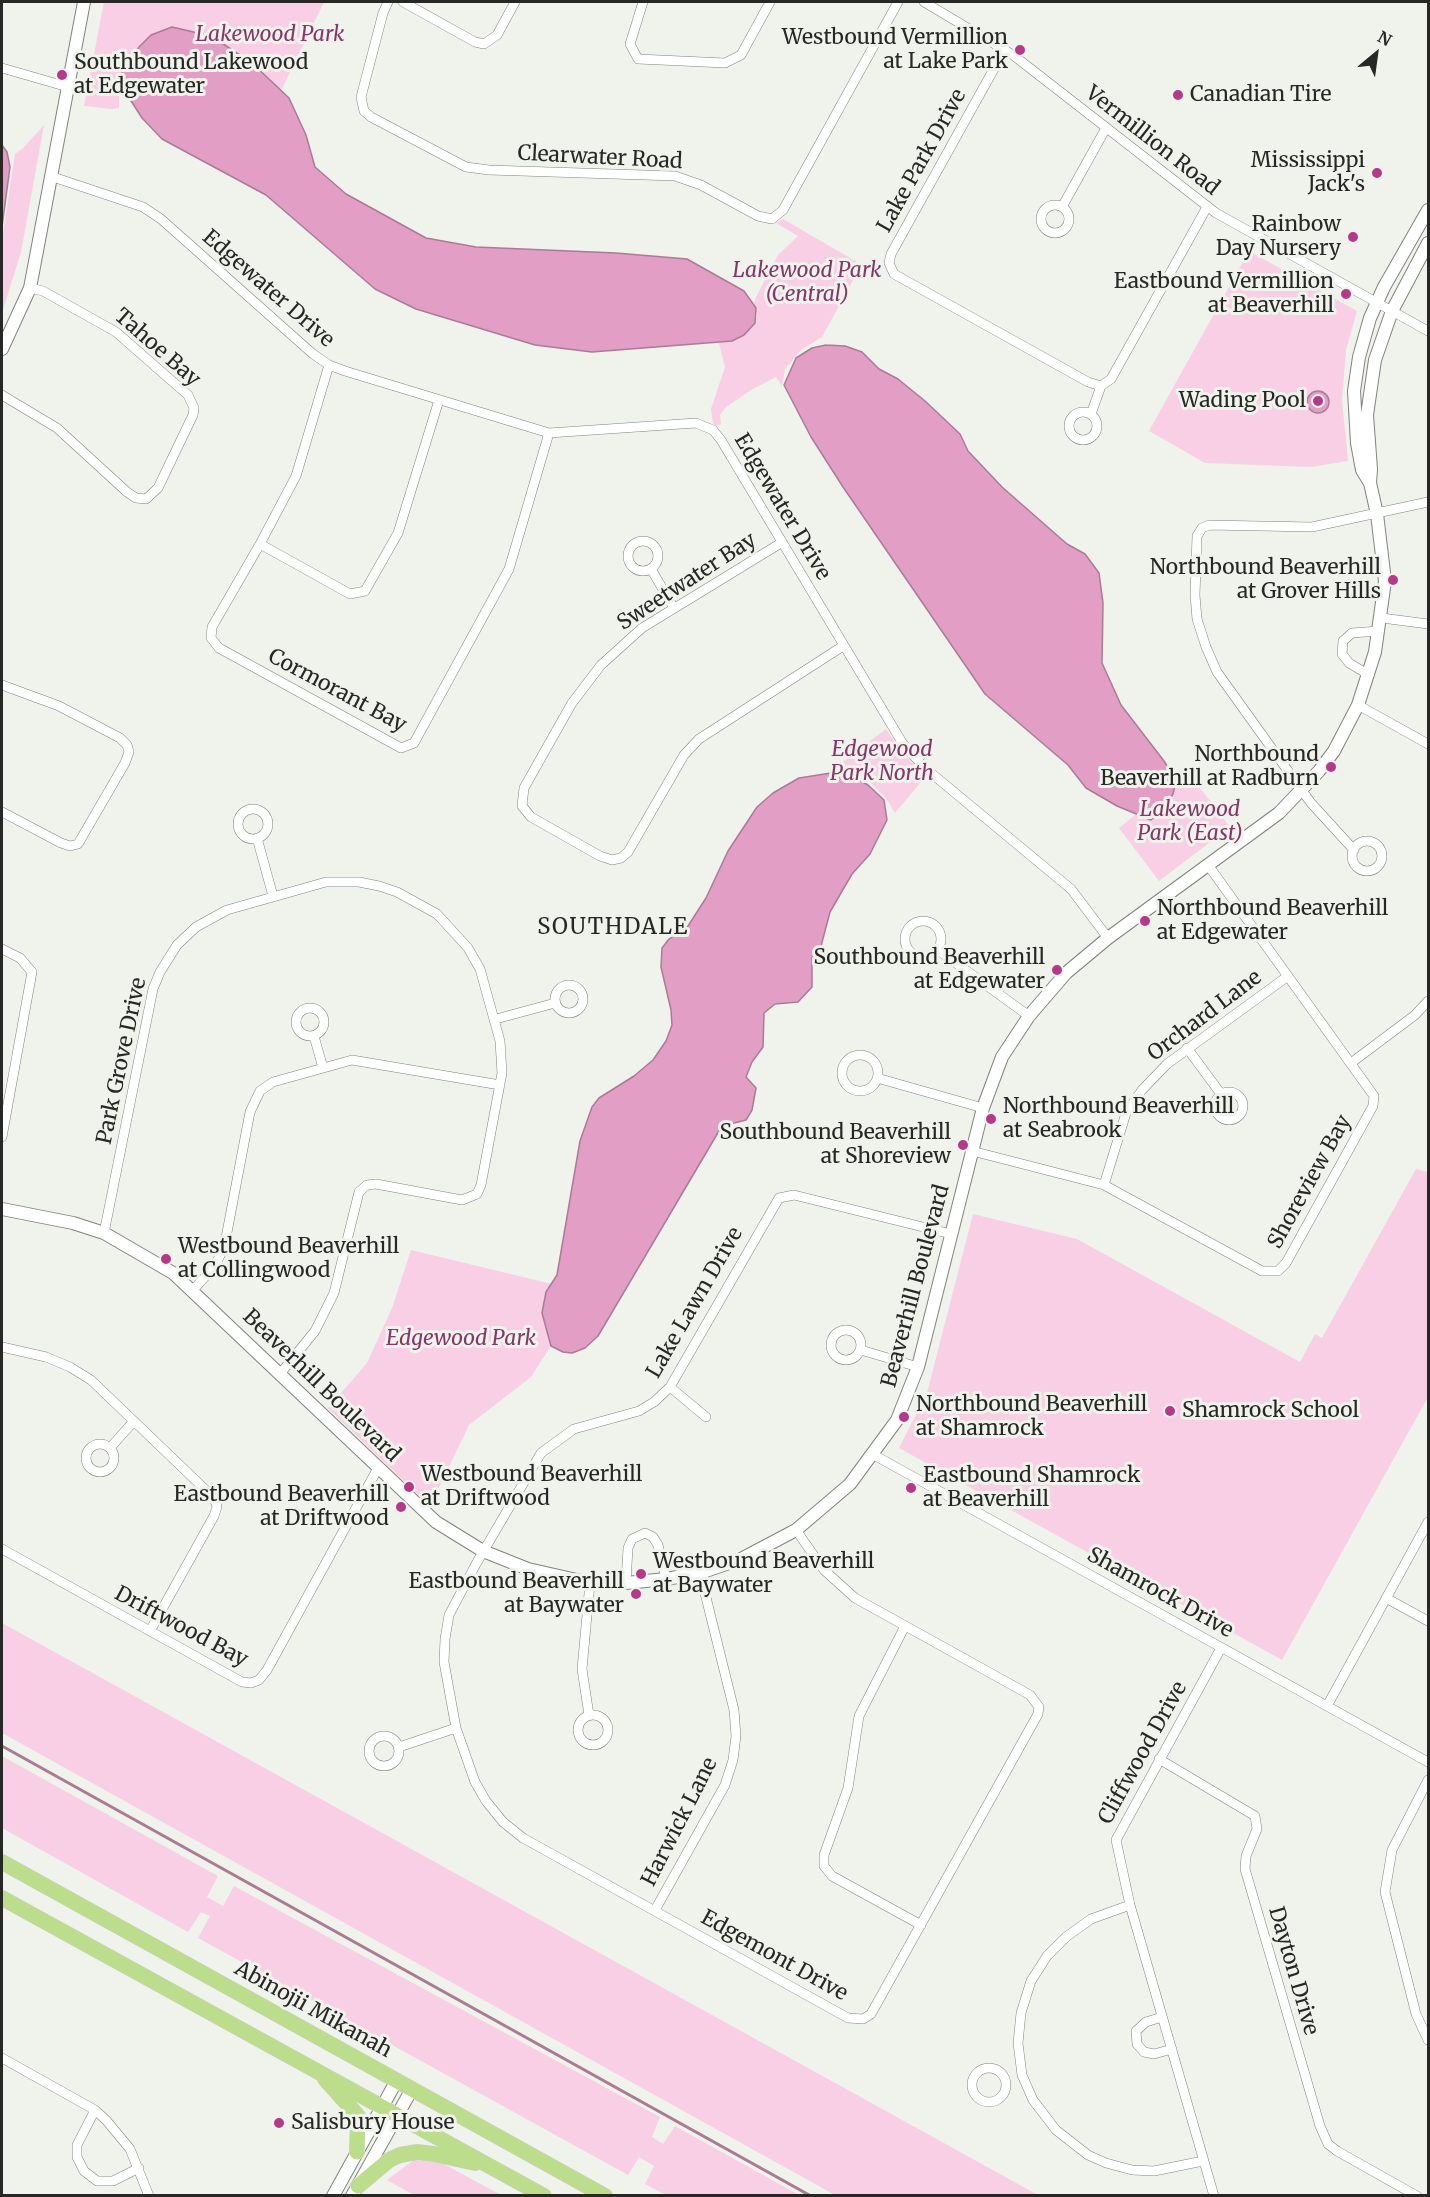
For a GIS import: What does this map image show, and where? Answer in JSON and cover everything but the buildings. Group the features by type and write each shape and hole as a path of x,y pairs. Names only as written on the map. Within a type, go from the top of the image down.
{"main road":[{"name":"Abinojii Mikanah","path":"2,1862 605,2196"},
{"path":"2,1898 383,2105 544,2196"},
{"path":"315,2068 349,2102 358,2116 357,2152"},
{"path":"355,2191 389,2160 417,2152 495,2169"}],"street":[{"path":"2,349 30,288 53,177 84,2"},
{"name":"Clearwater Road","path":"388,2 383,13 361,97 364,111 371,117 445,158 466,167 489,170 675,176 701,184 758,216 772,219 783,210 898,2"},
{"path":"403,2 475,42 484,44 497,35 515,2"},
{"path":"643,2 630,44 638,59 725,63 741,55 770,2"},
{"name":"Vermillion Road","path":"924,2 1005,49 1207,207 1428,331"},
{"name":"Lake Park Drive","path":"1005,49 891,254 890,268 894,274 908,282 1088,382 1101,386"},
{"path":"2,68 68,87"},
{"path":"1062,207 1106,128"},
{"name":"Edgewater Drive","path":"53,177 143,207 161,219 329,365 549,433 696,423 709,428 721,440 843,646 913,756 1071,889 1108,938"},
{"path":"1091,414 1101,386 1111,379 1207,207"},
{"name":"Beaverhill Boulevard","path":"1370,483 1362,470 1357,443 1354,391 1359,357 1377,303 1428,210"},
{"name":"Beaverhill Boulevard","path":"2,1209 73,1223 104,1233 147,1255 193,1290 436,1522 483,1551 528,1569 590,1582 626,1583 700,1573 741,1559 796,1530 850,1484 874,1455 897,1420 918,1367 983,1108 1002,1057 1029,1016 1066,973 1108,938 1279,813 1302,790 1334,751 1358,705 1369,675 1382,618 1385,581 1377,514 1370,483 1367,415 1370,392 1375,360 1392,311 1428,243"},
{"name":"Tahoe Bay","path":"2,395 57,428 136,498 146,499 158,488 193,415 194,408 188,395 116,332 43,291 30,288"},
{"name":"Cormorant Bay","path":"329,365 296,476 212,627 211,633 214,644 391,744 408,747 420,732 509,569 549,433"},
{"path":"260,544 350,594 365,591 398,533 439,400"},
{"path":"1354,850 1302,790 1217,672 1197,619 1195,595 1197,536 1202,528 1209,525 1312,527 1428,502"},
{"name":"Sweetwater Bay","path":"781,543 674,608 622,644 583,686 522,796 522,806 531,817 600,856 612,860 621,858 628,852 672,773 699,739 843,646"},
{"path":"651,569 674,608"},
{"path":"1382,618 1428,624"},
{"path":"1369,675 1348,663 1342,654 1343,640 1352,633 1379,631"},
{"path":"2,685 59,706 110,732 127,745 129,752 120,772 78,844 70,846 61,843 2,812"},
{"path":"1358,705 1428,744"},
{"path":"257,838 273,896"},
{"name":"Shoreview Bay","path":"972,1151 1104,1185 1262,1271 1270,1273 1278,1271 1286,1263 1373,1106 1374,1096 1208,865"},
{"name":"Park Grove Drive","path":"104,1233 153,989 160,972 177,945 196,927 228,910 326,882 358,882 379,886 415,901 437,914 468,948 480,969 496,1019 502,1065 500,1085 477,1194 462,1200 376,1184 367,1185 359,1192 334,1293 315,1331 280,1374"},
{"path":"2,949 27,964 32,972 2,1137"},
{"path":"938,950 1029,1016"},
{"name":"Orchard Lane","path":"1104,1185 1126,1113 1142,1090 1167,1064 1187,1048 1288,976"},
{"path":"1351,1063 1415,1015 1428,1001"},
{"path":"496,1019 555,1003"},
{"path":"314,1036 322,1068"},
{"path":"1187,1048 1221,1094"},
{"path":"193,1290 214,1267 224,1248 254,1101 260,1091 273,1082 352,1059 500,1085"},
{"path":"877,1078 983,1108"},
{"name":"Lake Lawn Drive","path":"483,1551 541,1453 574,1429 639,1411 654,1402 670,1387 779,1198 794,1195 951,1234"},
{"path":"2,1347 46,1357 70,1367 91,1380 212,1496 217,1507 150,1631"},
{"path":"861,1350 918,1367"},
{"path":"670,1387 706,1417"},
{"path":"110,1448 134,1421"},
{"name":"Shamrock Drive","path":"874,1455 1428,1762"},
{"name":"Driftwood Bay","path":"2,1549 242,1682 259,1680 267,1670 378,1468"},
{"path":"1326,1706 1428,1522"},
{"name":"Edgemont Drive","path":"483,1551 449,1615 444,1662 456,1728 475,1782 486,1801 503,1822 523,1838 856,2020 871,2014 1038,1714 1039,1707 1030,1695 855,1598 838,1585 796,1530"},
{"path":"626,1583 628,1548 632,1539 645,1533 653,1537 658,1545 666,1579"},
{"name":"Harwick Lane","path":"654,1910 725,1785 733,1760 736,1736 734,1710 700,1573"},
{"path":"589,1715 582,1669 590,1582"},
{"path":"1386,1598 1428,1621"},
{"path":"905,1626 859,1716 848,1788 824,1855 824,1866 832,1876 921,1925"},
{"name":"Cliffwood Drive","path":"1214,2196 1130,1905 1116,1840 1221,1648"},
{"path":"399,1748 456,1728"},
{"name":"Dayton Drive","path":"1159,1759 1255,1816 1257,1829 1246,1856 1245,1869 1320,2126 1328,2144 1337,2151 1417,2196"},
{"path":"1428,1780 1392,1850 1385,1892 1416,2014 1428,2040"},
{"path":"1130,1905 1091,1919 1066,1937 1047,1956 1031,1981 1021,2013 1018,2043 1022,2075 1038,2107 1056,2130 1088,2154 1106,2163 1132,2170 1154,2171 1203,2161"},
{"path":"1162,2017 1146,2022 1136,2031 1137,2044 1144,2052 1154,2054 1172,2049"},
{"path":"2,2058 95,2110 121,2135 139,2168 150,2196"},
{"path":"1005,2080 1022,2075"},
{"path":"333,2196 397,2080"},
{"path":"355,2191 412,2089"},
{"path":"95,2110 77,2145 77,2157 84,2171 97,2181 113,2181 139,2168"}],"green space":[{"name":"Lakewood Park","path":"104,2 324,2 280,93 252,63 211,36 195,31 151,35 123,69 119,82 119,108 112,109 84,106"},
{"path":"44,125 21,252 2,313 2,240 15,154"},
{"name":"Lakewood Park (Central)","path":"783,219 857,262 856,275 822,337 801,350 785,369 782,386 776,377 751,390 725,408 720,415 721,424 717,426 713,423 711,409 725,367 719,343 744,335 755,323 757,316 754,303 757,295 778,255 798,236 776,223"},
{"path":"1249,251 1357,311 1346,350 1342,400 1348,461 1311,467 1205,463 1149,431"},
{"name":"Edgewood Park North","path":"886,729 903,754 926,776 895,813 886,798 870,782 848,771 832,770"},
{"name":"Lakewood Park (East)","path":"1190,775 1230,827 1159,881 1119,828 1135,815 1152,820 1164,810 1175,784"},
{"name":"Shamrock School","path":"1416,1169 1428,1172 1428,1397 1282,1660 899,1448 927,1393 973,1214 1077,1239 1300,1362 1315,1334 1322,1338"},
{"name":"Edgewood Park","path":"411,1250 552,1284 546,1292 542,1313 551,1346 531,1377 469,1425 430,1506 328,1408 367,1363 392,1308"},
{"path":"2,1623 1038,2195 835,2195 2,1733"},
{"path":"2,1756 218,1876 207,1897 223,1906 234,1886 660,2117 652,2137 663,2144 675,2126 799,2195 666,2195 645,2184 654,2166 639,2157 628,2175 198,1938 210,1916 201,1912 188,1932 2,1828"},
{"path":"414,2160 442,2163 501,2195 414,2195 387,2180"}],"shaded area":[{"path":"172,27 211,36 252,63 289,98 306,135 315,167 346,194 426,238 476,247 616,253 687,259 744,291 756,308 755,323 744,335 732,341 592,352 535,345 416,309 375,289 266,195 162,139 142,118 119,82 123,69 151,35"},
{"path":"2,145 7,152 10,167 2,227"},
{"path":"826,345 845,346 862,352 879,369 898,379 925,401 960,434 968,451 1002,487 1067,544 1085,554 1099,573 1103,603 1102,663 1121,705 1164,761 1176,781 1173,794 1164,810 1151,820 1117,806 1086,788 1068,765 985,694 843,487 811,437 784,385 796,358 812,348"},
{"name":"Wading Pool","path":"1318,391 1326,394 1329,402 1326,410 1318,413 1310,410 1307,402 1310,394"},
{"path":"831,773 856,778 868,785 884,800 887,820 870,854 852,874 830,912 820,950 812,958 812,987 798,1002 775,1004 764,1013 763,1047 752,1062 746,1077 756,1088 752,1110 746,1120 730,1124 719,1131 598,1336 585,1348 572,1353 563,1352 551,1346 542,1313 546,1292 557,1275 580,1141 592,1107 599,1098 634,1076 653,1060 666,1041 672,1025 671,1010 661,967 662,948 669,939 688,926 706,898 728,851 757,807 773,793 799,778"}],"waterway":[{"path":"2,1746 811,2196"}],"place":[{"name":"Westbound Vermillion at Lake Park","path":"1020,50"},
{"name":"Southbound Lakewood at Edgewater","path":"62,75"},
{"name":"Canadian Tire","path":"1178,95"},
{"name":"Mississippi Jack's","path":"1377,173"},
{"name":"Rainbow Day Nursery","path":"1353,237"},
{"name":"Eastbound Vermillion at Beaverhill","path":"1346,294"},
{"name":"Wading Pool","path":"1318,401"},
{"name":"Northbound Beaverhill at Grover Hills","path":"1393,580"},
{"name":"Northbound Beaverhill at Radburn","path":"1331,767"},
{"name":"Northbound Beaverhill at Edgewater","path":"1145,921"},
{"name":"Southbound Beaverhill at Edgewater","path":"1057,970"},
{"name":"Northbound Beaverhill at Seabrook","path":"991,1119"},
{"name":"Southbound Beaverhill at Shoreview","path":"963,1145"},
{"name":"Westbound Beaverhill at Collingwood","path":"166,1259"},
{"name":"Shamrock School","path":"1170,1411"},
{"name":"Northbound Beaverhill at Shamrock","path":"904,1417"},
{"name":"Westbound Beaverhill at Driftwood","path":"409,1487"},
{"name":"Eastbound Shamrock at Beaverhill","path":"911,1488"},
{"name":"Eastbound Beaverhill at Driftwood","path":"401,1507"},
{"name":"Westbound Beaverhill at Baywater","path":"641,1574"},
{"name":"Eastbound Beaverhill at Baywater","path":"636,1594"},
{"name":"Salisbury House","path":"279,2123"}],"district":[{"name":"SOUTHDALE","path":"613,928"}]}
